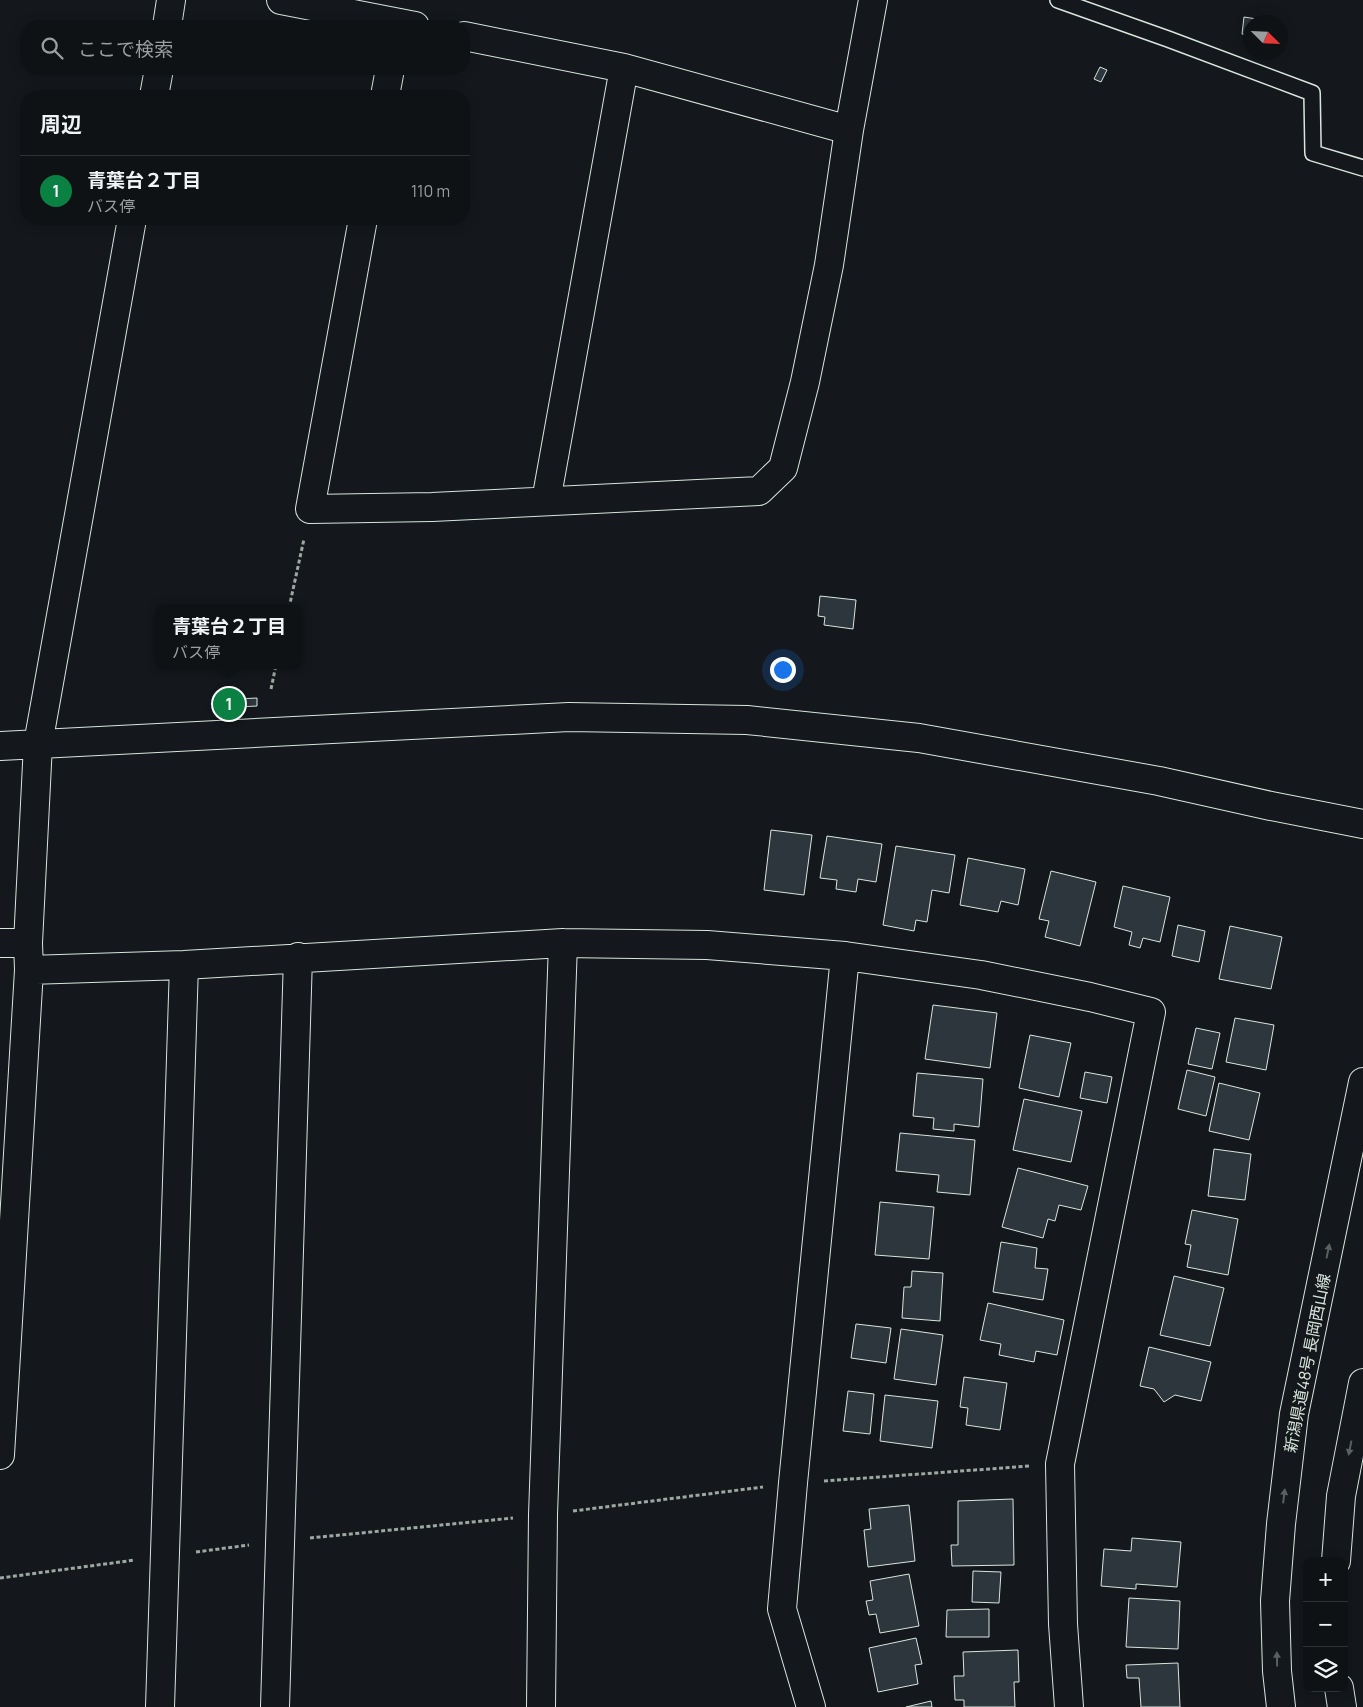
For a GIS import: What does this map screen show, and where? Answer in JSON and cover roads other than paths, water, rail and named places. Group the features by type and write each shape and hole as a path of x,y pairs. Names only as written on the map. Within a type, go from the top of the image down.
{"street":[{"path":"167,20 171,0"},
{"path":"280,0 379,20"},
{"path":"362,225 310,509 432,508 759,491 783,468 805,382 829,265 849,130 873,0"},
{"path":"470,37 624,68 849,130"},
{"path":"546,501 624,68"},
{"path":"155,90 158,75"},
{"path":"387,90 389,75"},
{"path":"0,1455 29,970 28,943 38,744 131,225"},
{"path":"0,746 569,717 747,720 919,738 1159,781 1363,824"},
{"path":"0,944 28,943"},
{"path":"29,970 184,965 563,943 707,945 845,956 981,975 1090,997 1151,1012 1060,1464 1063,1624 1069,1707"},
{"path":"541,1707 543,1505 563,943"},
{"path":"811,1707 782,1609 845,956"},
{"path":"275,1707 298,957"},
{"path":"160,1707 184,965"},
{"name":"新潟県道48号 長岡西山線","path":"1281,1707 1277,1671 1276,1601 1281,1524 1294,1414 1363,1082"},
{"path":"1336,1557 1341,1496 1363,1383"},
{"path":"1340,1692 1342,1707"}],"lane":[{"path":"1058,0 1312,93 1313,153 1363,168"}],"place":[{"name":"青葉台２丁目","path":"229,704"}]}
